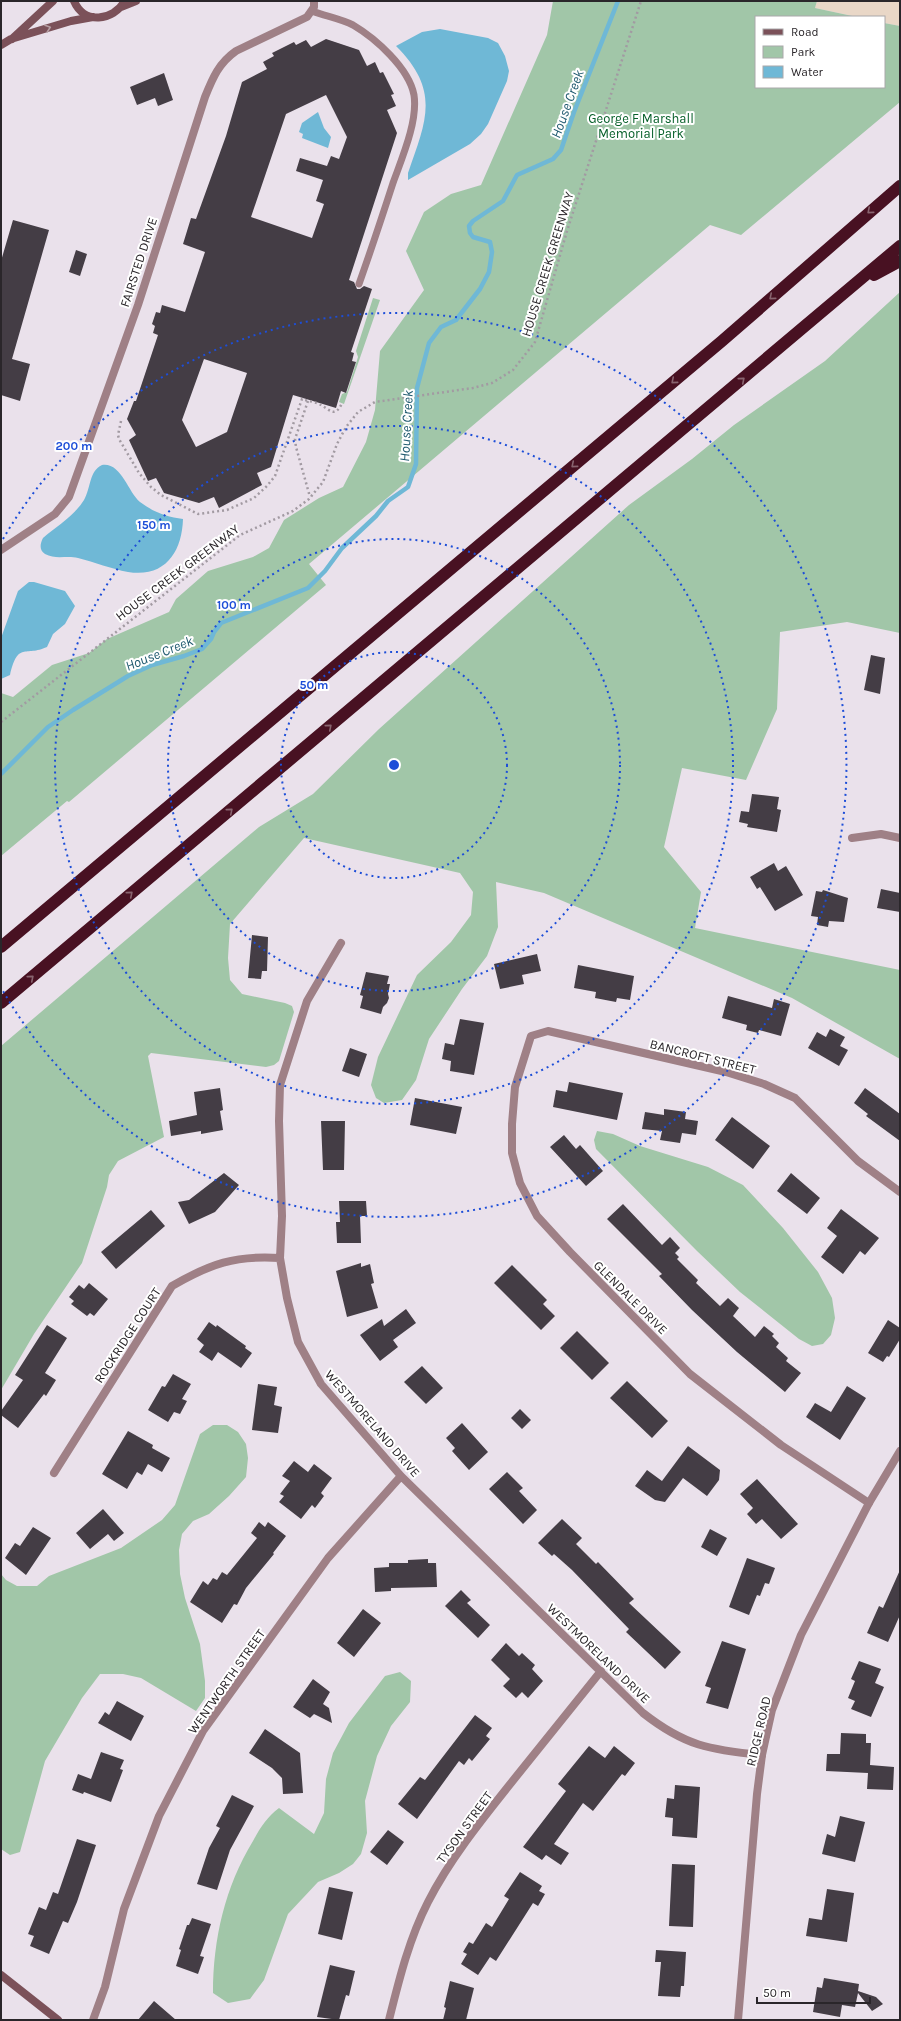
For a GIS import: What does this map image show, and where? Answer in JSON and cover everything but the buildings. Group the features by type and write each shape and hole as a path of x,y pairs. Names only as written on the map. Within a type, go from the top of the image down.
{"highway":[{"path":"1,947 722,341 900,186"},
{"path":"1,1003 852,288 900,246"},
{"path":"852,288 900,261"}],"main road":[{"path":"1,45 11,39 53,1"},
{"path":"74,1 80,10 93,17"},
{"path":"11,39 71,21 109,16 123,4 136,1"},
{"path":"1,1975 58,2020"}],"street":[{"path":"312,11 314,1"},
{"name":"FAIRSTED DRIVE","path":"1,550 55,514 69,497 138,305 205,97 216,71 236,50 307,18 312,11"},
{"path":"852,838 881,834 900,838"},
{"name":"WESTMORELAND DRIVE","path":"341,943 307,1001 280,1085 279,1121 282,1216 280,1258 287,1298 298,1342 321,1384 401,1476 643,1713 664,1730 687,1742 724,1751 762,1755"},
{"name":"BANCROFT STREET","path":"535,1035 548,1031 726,1072 764,1084 795,1098 858,1161 900,1192"},
{"name":"GLENDALE DRIVE","path":"535,1035 530,1036 516,1088 512,1124 512,1153 520,1183 538,1216 570,1252 690,1374 781,1445 869,1503"},
{"name":"ROCKRIDGE COURT","path":"54,1473 172,1286 196,1272 228,1260 256,1256 280,1258"},
{"name":"RIDGE ROAD","path":"738,2020 762,1755 772,1710 801,1635 869,1503 900,1450"},
{"name":"WENTWORTH STREET","path":"94,2020 105,1987 124,1909 159,1816 203,1731 328,1558 401,1476"},
{"name":"TYSON STREET","path":"389,2020 398,1984 412,1941 428,1902 456,1856 483,1817 601,1671"}],"lane":[{"path":"312,11 352,24 370,37 394,60 409,83 413,93 415,107 407,139 359,284"}],"path":[{"name":"HOUSE CREEK GREENWAY","path":"1,722 240,535 293,511 310,497 323,482 337,444 346,427 358,412 375,402 391,398 473,388 492,383 513,370 535,342 567,231 641,1"},
{"path":"121,421 118,435 119,439 144,480 161,495 192,512 205,514 239,506 254,498 267,486 279,468 302,399 323,405 327,410 332,412 336,410 342,402"},
{"path":"308,401 295,439 310,497"}],"shaded area":[{"path":"817,1 900,1 900,26 885,23 885,16 852,16 815,8"}],"green space":[{"name":"George F Marshall Memorial Park","path":"553,1 817,1 815,8 852,16 755,16 755,88 885,88 885,23 900,26 900,102 741,235 710,225 309,564 326,585 69,802 67,801 1,856 1,693 13,697 52,665 89,653 107,639 169,612 176,599 208,571 253,557 269,548 284,520 319,498 343,487 366,442 375,410 380,351 424,290 406,251 424,212 451,194 481,185 547,35"},
{"path":"900,292 900,633 847,622 780,632 777,709 746,780 682,768 664,847 701,892 695,928 900,970 900,1059 792,998 544,893 496,882 498,927 487,956 462,989 429,1039 416,1080 402,1100 384,1103 376,1098 371,1085 378,1057 417,975 451,942 471,915 473,892 460,873 304,838 230,924 228,958 230,980 242,994 285,1003 292,1006 294,1012 279,1061 274,1065 266,1067 151,1053 148,1056 164,1137 118,1161 109,1175 107,1187 82,1263 34,1334 1,1390 1,1046 259,827 313,794 379,729 629,505 692,459 734,425 825,361"},
{"path":"373,298 380,300 344,404 339,402 342,394 347,392 358,357 356,351"},
{"path":"597,1131 613,1134 640,1146 708,1167 743,1185 783,1228 818,1272 832,1298 835,1318 831,1335 823,1344 812,1346 799,1339 740,1292 697,1251 596,1149 594,1140"},
{"path":"213,1425 227,1425 238,1432 246,1444 248,1458 246,1477 229,1496 209,1514 193,1521 182,1534 179,1550 180,1574 185,1598 200,1644 205,1681 205,1698 196,1711 141,1678 123,1674 100,1674 82,1698 45,1761 20,1852 10,1855 1,1849 1,1574 6,1580 17,1586 37,1586 49,1576 121,1548 162,1520 175,1505 200,1434"},
{"path":"400,1672 411,1681 410,1702 391,1726 377,1756 365,1801 367,1833 361,1854 353,1864 339,1873 318,1882 288,1914 264,1980 250,1999 228,2003 213,1993 215,1953 222,1914 243,1859 261,1827 279,1808 314,1834 324,1813 326,1779 333,1753 349,1723 385,1676"}],"water":[{"path":"440,29 488,38 498,43 505,56 509,71 507,81 488,124 481,134 470,144 408,180 408,173 420,138 426,107 424,92 419,78 410,62 396,46 422,32"},
{"path":"318,112 324,128 331,137 328,148 302,138 303,134 299,132 302,123"},
{"path":"102,465 109,465 114,468 124,479 140,502 145,506 160,514 183,519 182,531 175,552 161,567 152,571 141,573 128,572 78,558 49,556 42,551 41,545 43,538 80,506 86,495 92,476"},
{"path":"29,582 34,582 65,591 75,606 65,624 53,634 47,647 19,654 13,664 10,675 1,679 1,638 18,591"}],"waterway":[{"name":"House Creek","path":"1,774 48,727 128,676 152,665 202,649 211,639 221,623 308,588 325,571 342,548 376,516 388,501 408,487 416,464 417,388 429,343 441,327 456,320 480,289 489,272 492,252 490,242 473,237 470,233 469,226 473,221 503,201 517,175 553,159 561,150 574,112 618,1"}]}
